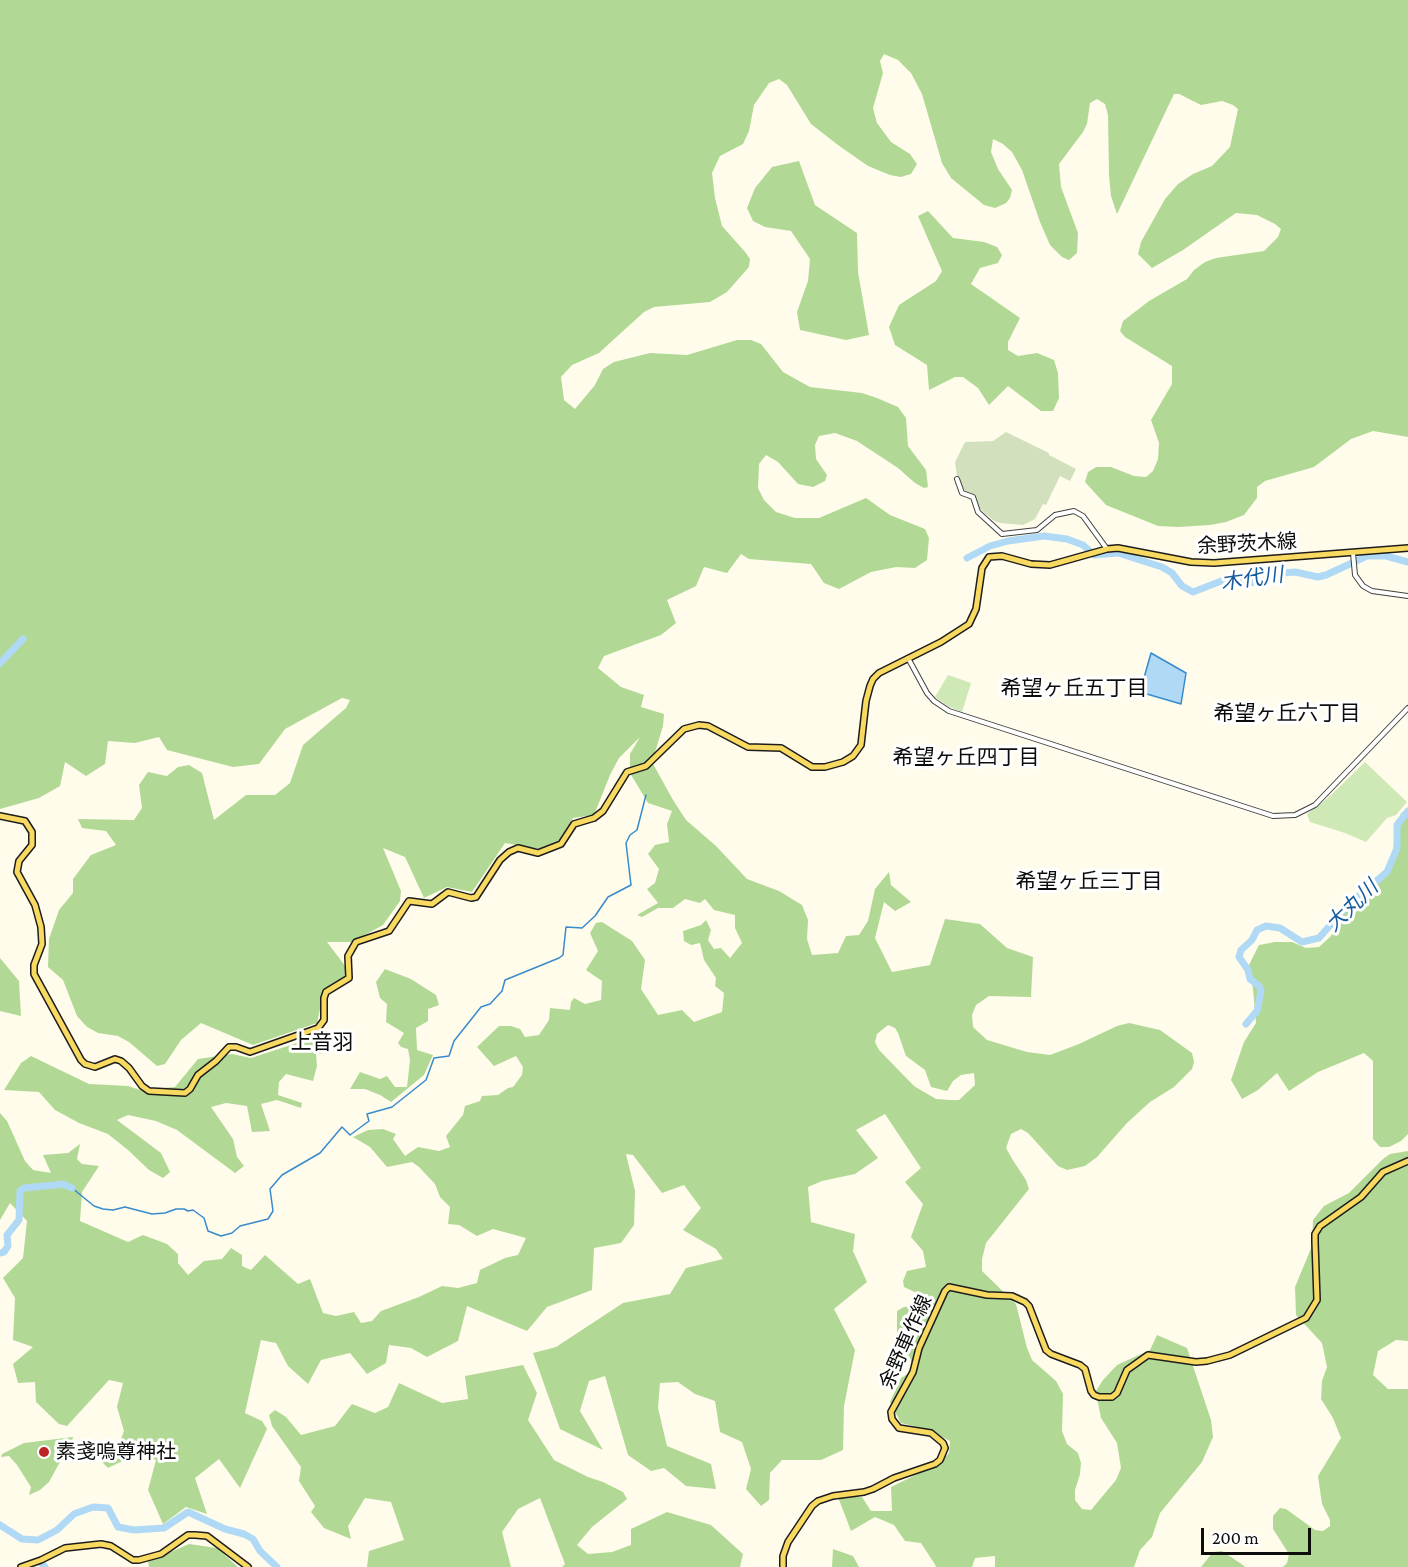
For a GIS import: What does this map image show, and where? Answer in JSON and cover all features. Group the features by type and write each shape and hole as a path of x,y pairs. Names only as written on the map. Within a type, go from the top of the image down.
{"main road":[{"name":"余野茨木線","path":"0,816 25,821 32,832 32,845 19,861 17,872 35,905 41,927 42,944 34,964 34,974 81,1060 95,1067 115,1059 129,1068 142,1086 149,1091 185,1093 198,1075 229,1047 250,1052 318,1028 324,1020 326,992 348,978 348,956 356,942 389,930 409,901 432,904 448,892 471,898 476,897 500,860 509,852 518,848 538,853 561,844 574,824 594,818 603,811 627,772 646,766 684,729 699,725 708,726 748,747 781,748 812,767 825,767 843,762 853,756 861,745 866,701 873,679 879,673 941,642 969,624 976,609 982,568 989,557 1002,556 1040,566 1118,548 1199,563 1256,561 1408,548"},
{"name":"余野車作線","path":"783,1567 783,1556 788,1542 812,1506 818,1501 873,1489 894,1478 935,1464 943,1454 945,1448 937,1437 899,1428 892,1419 891,1412 913,1372 919,1348 932,1317 949,1287 987,1295 1012,1296 1025,1302 1029,1306 1046,1350 1085,1369 1094,1395 1112,1397 1117,1393 1126,1370 1148,1356 1196,1362 1207,1361 1230,1355 1306,1318 1317,1300 1315,1242 1318,1229 1362,1197 1383,1172 1408,1161"},
{"path":"21,1567 65,1548 101,1544 119,1550 133,1560 139,1560 161,1554 188,1535 195,1535 207,1536 248,1567"}],"street":[{"path":"957,479 962,493 973,497 978,512 1002,534 1037,530 1055,515 1074,511 1083,516 1107,549"},
{"path":"1353,554 1354,571 1358,580 1368,589 1408,596"},
{"path":"908,658 927,693 949,711 1273,816 1295,815 1315,805 1408,708"}],"green space":[{"path":"0,0 1408,0 1408,437 1373,431 1351,439 1314,467 1265,481 1257,487 1257,498 1244,515 1210,525 1158,526 1106,505 1085,482 1088,472 1096,467 1111,467 1134,476 1146,477 1153,471 1158,459 1159,443 1151,420 1172,384 1172,366 1125,337 1120,331 1123,321 1149,301 1187,279 1205,262 1216,258 1264,251 1278,237 1281,229 1257,215 1236,213 1183,250 1152,268 1138,254 1141,242 1165,199 1178,184 1193,174 1212,166 1230,147 1238,109 1222,101 1201,105 1179,94 1174,94 1117,214 1111,196 1109,175 1108,115 1105,104 1097,99 1090,103 1087,124 1083,132 1059,164 1061,187 1078,233 1077,253 1069,260 1062,257 1050,245 1022,170 1012,152 1003,144 993,139 991,152 998,169 1012,190 1006,203 995,208 984,205 951,178 942,163 922,94 911,73 898,60 884,54 880,61 883,73 873,108 877,123 891,142 910,154 917,164 911,174 901,177 868,166 838,145 811,124 787,85 779,79 769,83 754,105 749,131 743,144 720,156 712,173 722,226 750,259 749,267 727,292 710,302 654,307 644,312 599,353 572,365 561,377 564,400 575,409 595,385 603,369 614,362 650,353 687,355 737,340 751,340 761,344 783,372 810,387 862,393 898,407 906,418 908,446 926,470 928,487 924,488 915,483 898,468 857,441 835,433 819,436 815,445 816,459 827,475 825,481 813,487 798,484 778,462 766,455 759,464 758,488 764,500 776,512 795,518 819,518 866,498 890,515 925,529 929,538 927,560 915,568 896,567 871,572 839,589 824,583 811,564 749,559 741,554 727,573 704,567 696,586 667,600 676,623 661,635 604,656 598,668 621,687 644,695 641,707 664,714 663,726 652,762 673,800 686,820 716,846 747,879 779,891 802,905 808,920 807,939 812,955 838,953 846,936 859,935 868,921 875,889 889,872 891,885 911,902 895,911 884,902 875,938 892,972 930,965 945,919 980,924 1007,948 1033,957 1031,997 989,996 976,1005 972,1015 973,1027 987,1040 1027,1052 1050,1055 1129,1023 1160,1030 1192,1053 1194,1062 1192,1069 1174,1087 1150,1102 1127,1123 1097,1157 1085,1166 1067,1170 1058,1166 1028,1133 1021,1129 1011,1134 1006,1148 1029,1189 986,1243 982,1259 982,1271 1016,1304 1032,1360 1056,1381 1063,1394 1062,1431 1067,1444 1078,1453 1081,1463 1075,1500 1082,1509 1091,1510 1116,1480 1121,1468 1117,1443 1101,1418 1096,1391 1103,1380 1117,1365 1150,1350 1157,1335 1187,1348 1211,1420 1213,1437 1202,1462 1160,1513 1152,1537 1140,1550 1134,1567 995,1567 995,1556 975,1558 972,1567 935,1567 921,1543 905,1541 894,1525 875,1517 851,1531 838,1497 862,1497 871,1511 892,1511 891,1487 940,1463 949,1453 950,1441 926,1429 901,1423 890,1402 901,1378 914,1370 910,1357 904,1353 897,1336 897,1311 904,1307 922,1305 921,1295 904,1287 903,1281 907,1271 926,1267 923,1251 911,1237 923,1204 905,1182 921,1168 885,1114 856,1130 878,1158 855,1174 822,1181 808,1187 811,1222 855,1234 853,1251 867,1282 834,1309 855,1350 844,1406 843,1450 821,1460 782,1460 770,1473 769,1500 761,1506 746,1489 751,1469 742,1442 720,1432 715,1401 695,1394 678,1382 660,1383 658,1408 667,1446 711,1464 716,1489 686,1486 664,1468 651,1471 628,1455 605,1376 589,1381 580,1411 603,1450 560,1429 533,1353 556,1347 623,1303 670,1294 686,1268 723,1259 716,1249 683,1230 701,1208 684,1185 662,1193 633,1155 626,1154 635,1191 634,1225 621,1243 594,1248 592,1290 547,1307 527,1331 467,1306 458,1341 427,1357 411,1348 389,1345 386,1363 367,1374 350,1353 321,1360 308,1384 288,1366 276,1343 261,1340 245,1413 262,1421 267,1429 240,1488 219,1459 195,1478 207,1514 186,1507 163,1524 148,1490 156,1460 139,1453 108,1468 98,1458 115,1455 124,1431 117,1407 123,1383 109,1380 67,1426 59,1424 36,1402 35,1382 18,1383 13,1364 33,1347 13,1340 15,1298 3,1278 23,1258 27,1221 10,1203 0,1220 0,1113 7,1121 25,1161 33,1170 51,1173 43,1155 68,1153 80,1144 77,1159 82,1164 99,1166 82,1192 80,1221 128,1242 143,1235 167,1244 178,1254 178,1263 188,1275 204,1261 222,1259 231,1248 242,1255 242,1266 251,1270 265,1255 298,1284 310,1279 323,1313 336,1316 354,1312 361,1323 372,1321 381,1311 442,1286 458,1288 477,1283 480,1270 505,1258 518,1255 526,1238 493,1229 477,1236 459,1225 448,1224 450,1207 440,1197 435,1184 419,1167 412,1162 387,1167 370,1147 353,1137 368,1130 383,1129 396,1134 393,1139 405,1156 418,1147 439,1151 450,1147 446,1136 463,1115 465,1106 480,1101 482,1096 498,1095 513,1087 522,1075 523,1067 516,1056 494,1066 477,1047 499,1026 520,1029 525,1037 539,1035 549,1020 550,1008 570,1010 574,998 585,1004 601,1000 602,981 586,970 598,951 590,933 596,923 602,922 632,941 645,960 641,989 658,1015 682,1010 694,1022 722,1012 724,993 715,986 716,978 704,960 700,943 691,945 684,941 683,931 701,925 706,920 711,930 708,940 714,949 721,948 730,958 742,943 735,928 735,915 714,910 705,899 700,903 685,899 673,908 658,908 642,917 637,915 658,903 647,889 655,883 659,869 648,854 655,845 669,842 667,824 672,811 648,803 630,773 630,754 640,737 619,758 594,815 573,818 559,840 540,849 505,843 472,892 447,887 424,898 405,857 383,848 401,891 400,901 383,925 352,942 327,942 346,967 344,979 324,991 317,1023 253,1045 201,1023 181,1040 165,1064 157,1066 129,1042 118,1036 98,1033 87,1027 77,1016 63,980 48,967 49,939 59,910 73,893 73,879 91,855 116,845 106,831 82,828 78,819 134,820 142,808 139,785 148,772 167,776 178,767 189,765 202,773 214,820 246,795 275,795 290,783 303,745 346,708 350,700 342,698 285,729 259,764 233,767 167,750 159,737 135,743 108,741 105,764 86,776 65,762 60,786 39,798 0,809","holes":["888,1025 895,1028 906,1056 925,1070 931,1087 947,1091 953,1081 961,1075 974,1073 975,1085 959,1100 936,1099 914,1086 879,1050 875,1042 877,1034"]},
{"path":"799,161 815,205 857,233 858,272 869,335 846,340 800,330 797,312 808,281 810,259 791,231 765,227 753,221 747,208 755,188 772,167"},
{"path":"928,211 953,238 984,242 997,247 1002,255 998,263 980,268 971,284 1020,318 1008,342 1008,350 1018,356 1037,353 1054,360 1058,373 1059,398 1053,411 1041,411 1008,386 989,405 978,388 963,377 955,377 929,390 927,365 895,345 889,327 899,305 936,281 942,271 918,216"},
{"path":"1006,432 1076,469 1070,481 1060,476 1046,505 1043,504 1035,519 1023,525 994,521 978,507 975,496 966,493 957,477 955,462 965,442 993,441"},
{"path":"948,675 971,683 962,712 935,697"},
{"path":"1365,762 1407,802 1396,815 1387,818 1366,842 1310,822 1307,814 1328,798"},
{"path":"1408,810 1408,1134 1401,1141 1389,1147 1380,1147 1373,1139 1373,1061 1364,1053 1318,1072 1289,1091 1277,1073 1258,1090 1242,1099 1231,1080 1244,1042 1256,1023 1249,965 1259,945 1292,942 1306,948 1319,947 1331,936 1337,921 1382,874 1391,859 1401,813"},
{"path":"0,958 19,981 21,1016 0,1011"},
{"path":"385,969 411,979 436,995 439,1005 428,1009 428,1021 416,1028 417,1050 433,1055 424,1075 391,1102 365,1089 350,1089 360,1072 380,1079 387,1076 395,1087 407,1087 410,1060 408,1049 401,1047 398,1043 404,1033 386,1022 387,1004 380,998 376,982"},
{"path":"331,1032 324,1053 316,1054 317,1066 313,1081 286,1074 279,1082 278,1095 302,1103 301,1108 277,1100 261,1104 270,1131 252,1132 247,1106 226,1103 211,1107 233,1139 237,1157 244,1166 235,1173 177,1130 156,1121 128,1115 117,1120 161,1153 170,1172 163,1178 149,1170 108,1134 79,1123 55,1110 39,1092 4,1090 21,1063 31,1056 89,1084 128,1086 140,1090 175,1087 198,1059 232,1054 251,1058"},
{"path":"1408,1151 1408,1341 1396,1340 1378,1351 1373,1375 1388,1389 1408,1389 1408,1567 1283,1567 1287,1563 1289,1554 1273,1529 1273,1516 1280,1508 1286,1509 1315,1530 1323,1531 1330,1526 1330,1520 1322,1504 1318,1476 1341,1438 1333,1418 1321,1399 1322,1381 1327,1367 1322,1343 1296,1315 1295,1287 1312,1246 1313,1220 1324,1206 1349,1193 1383,1159 1390,1154"},
{"path":"523,1365 537,1393 528,1420 554,1460 623,1492 627,1499 592,1527 577,1545 588,1554 612,1552 631,1545 631,1529 667,1512 711,1525 743,1554 740,1567 562,1567 565,1564 540,1498 518,1509 502,1532 511,1567 367,1567 369,1551 404,1540 391,1502 365,1498 348,1526 351,1539 324,1528 311,1512 315,1506 299,1481 301,1467 272,1426 269,1415 275,1410 286,1417 301,1435 335,1426 352,1404 375,1413 388,1407 399,1383 442,1403 468,1399 465,1376"},
{"path":"73,1437 69,1454 61,1460 49,1482 40,1490 29,1495 31,1487 17,1465 9,1456 1,1457 2,1454 24,1443"},
{"path":"189,1544 217,1548 238,1567 149,1567 148,1562"},
{"path":"833,1549 853,1556 859,1567 832,1567"},
{"path":"1222,1551 1245,1567 1201,1567 1213,1552"}],"water":[{"path":"1151,653 1186,673 1181,704 1140,692"}],"waterway":[{"name":"木代川","path":"967,558 990,546 1008,541 1044,536 1067,539 1083,545 1094,555 1118,553 1162,567 1172,573 1182,586 1193,592 1224,580 1259,583 1282,573 1295,572 1318,577 1367,556 1386,556 1408,562"},
{"path":"0,663 23,639"},
{"path":"72,1188 94,1206 103,1209 113,1210 125,1207 152,1214 176,1209 193,1210 204,1218 208,1231 221,1236 232,1233 240,1226 268,1219 273,1211 270,1189 282,1175 320,1153 342,1127 350,1135 369,1121 367,1114 392,1107 426,1080 434,1058 449,1056 454,1041 481,1007 490,1004 502,991 505,980 563,955 566,927 582,928 595,916 608,897 631,885 626,843 630,835 637,830 646,795"},
{"name":"大丸川","path":"1246,1024 1257,1011 1261,991 1259,986 1250,979 1248,970 1239,957 1241,950 1252,940 1257,930 1266,926 1280,928 1302,942 1319,938 1347,906 1387,872 1397,848 1397,825 1408,811"},
{"path":"0,1253 4,1252 8,1246 7,1235 19,1220 20,1191 24,1188 63,1184 72,1188"},
{"path":"0,1525 22,1539 38,1540 57,1530 74,1514 93,1507 108,1508 118,1527 134,1530 164,1528 188,1512 253,1539 260,1551 277,1567"},
{"path":"41,1563 45,1567"}],"place":[{"name":"素戔嗚尊神社","path":"44,1452"}],"district":[{"name":"希望ヶ丘五丁目","path":"1074,689"},
{"name":"希望ヶ丘六丁目","path":"1287,714"},
{"name":"希望ヶ丘四丁目","path":"966,758"},
{"name":"希望ヶ丘三丁目","path":"1089,882"},
{"name":"上音羽","path":"322,1043"}]}
